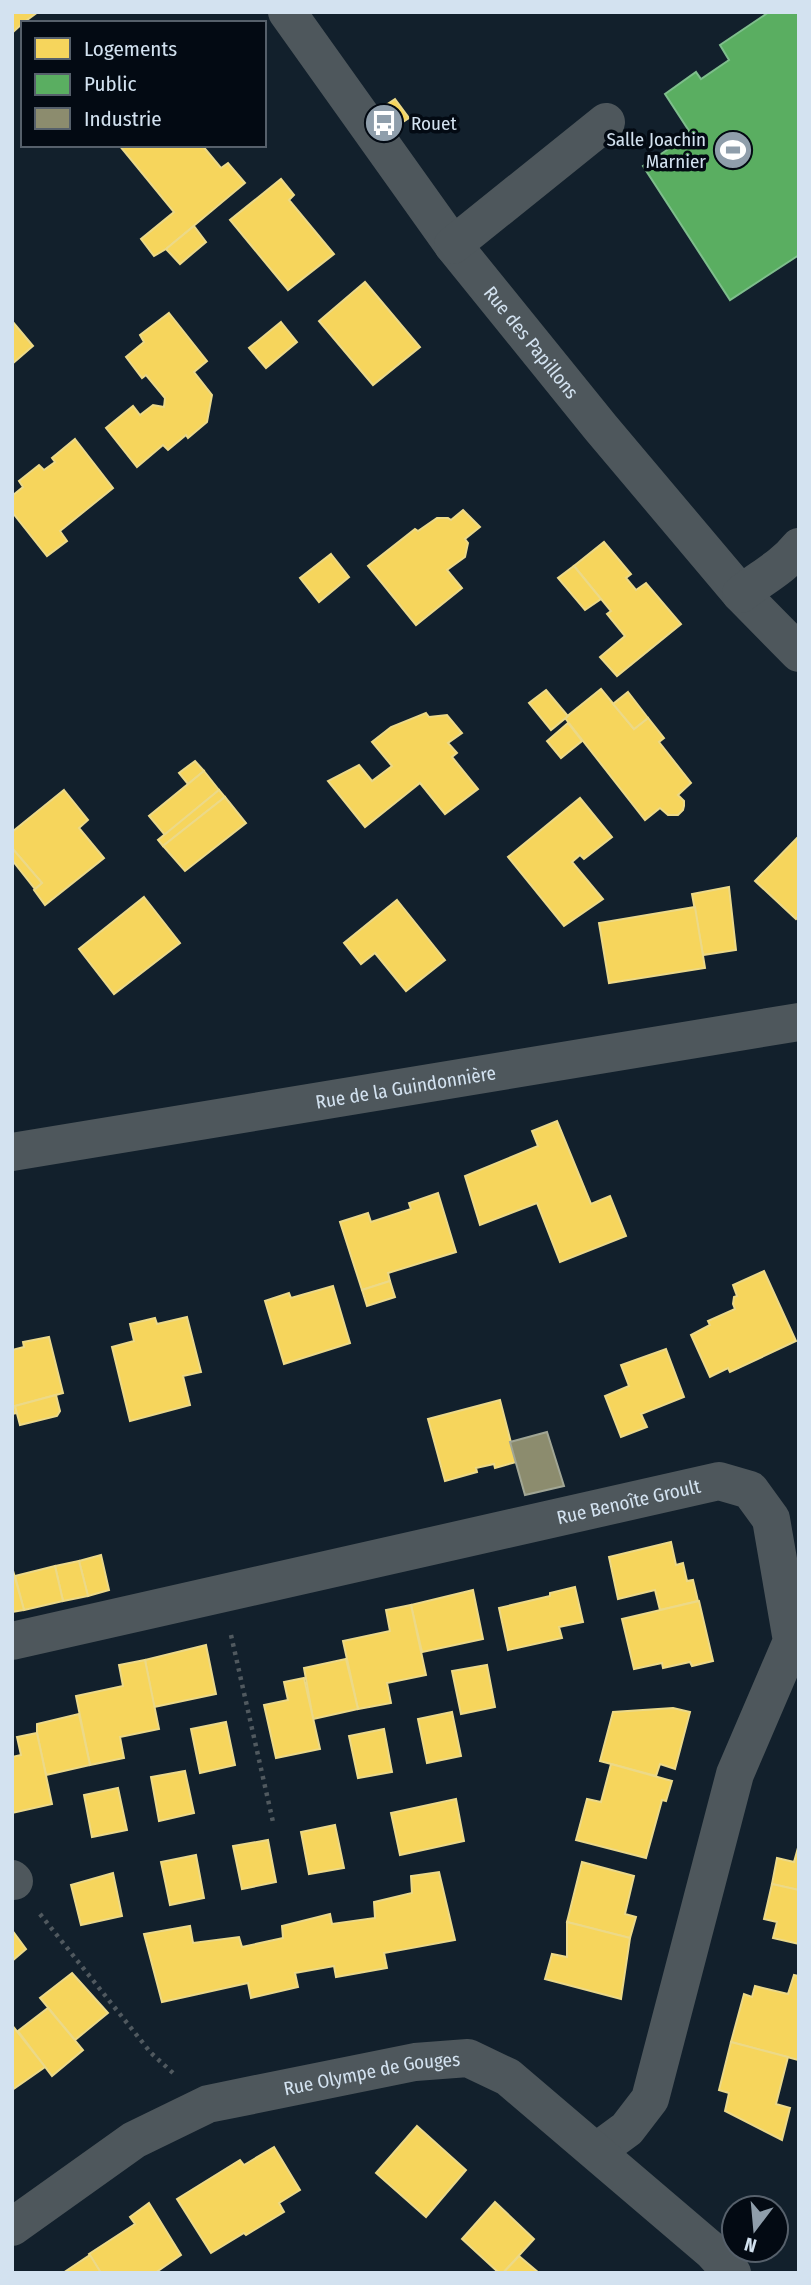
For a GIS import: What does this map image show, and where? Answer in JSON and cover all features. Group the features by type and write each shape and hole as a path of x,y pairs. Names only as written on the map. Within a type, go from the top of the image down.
{"street":[{"name":"Rue des Papillons","path":"287,12 453,245 601,428 741,594 799,653"},
{"path":"453,245 606,122"},
{"path":"741,594 786,563 799,547"},
{"name":"Rue de la Guindonnière","path":"12,1152 799,1022"},
{"name":"Rue Benoîte Groult","path":"12,1642 719,1480 750,1490 771,1519 792,1641 735,1774 650,2099 627,2129 597,2151"},
{"name":"Rue Olympe de Gouges","path":"12,2227 134,2140 208,2104 415,2062 468,2058 508,2077 712,2251 732,2273"}],"path":[{"path":"222,1593 273,1822"},
{"path":"13,1880 151,2053 208,2104"}],"building: Logements":[{"path":"12,12 38,12 26,21 21,21 21,25 12,33"},
{"path":"395,99 409,118 400,124 386,105"},
{"path":"121,147 204,147 221,168 228,163 245,183 154,256 141,239 174,212"},
{"path":"281,179 294,195 289,200 334,254 288,290 230,220"},
{"path":"194,226 206,242 180,264 166,249"},
{"path":"365,282 420,347 373,385 319,321"},
{"path":"169,313 207,361 194,372 212,395 207,422 168,450 163,445 137,467 106,428 133,406 140,415 153,405 164,407 165,398 146,375 142,378 126,357 144,342 140,335"},
{"path":"12,321 33,346 12,364"},
{"path":"281,322 297,342 266,368 249,348"},
{"path":"75,439 113,488 60,531 67,541 47,556 12,512 12,496 23,487 19,481 39,465 44,470 55,462 52,458"},
{"path":"463,510 480,527 465,539 468,543 465,557 447,570 462,588 416,625 368,566 415,529 418,531 437,518 451,520"},
{"path":"604,542 631,574 626,578 636,590 646,583 681,624 617,676 600,657 625,636 607,614 611,611 574,566"},
{"path":"331,554 349,577 319,602 300,578"},
{"path":"574,566 601,599 585,610 558,578"},
{"path":"601,689 634,729 648,718 664,738 659,742 691,783 678,795 684,801 684,806 678,815 668,815 660,808 645,820 565,718"},
{"path":"546,690 568,716 551,730 529,703"},
{"path":"628,692 648,718 634,729 613,704"},
{"path":"426,713 429,717 447,715 462,733 448,743 457,753 452,757 478,789 445,814 420,783 365,827 328,781 359,765 372,781 392,766 372,742 391,727"},
{"path":"568,723 582,741 561,758 547,741"},
{"path":"195,761 204,771 188,784 179,773"},
{"path":"204,771 219,790 165,835 149,816"},
{"path":"64,790 88,820 79,828 104,858 45,905 34,890 42,883 12,848 12,832"},
{"path":"219,790 225,797 163,846 158,840"},
{"path":"225,797 246,823 185,871 163,846"},
{"path":"580,798 612,837 584,859 580,855 572,862 603,899 564,926 508,857"},
{"path":"799,836 799,916 796,919 755,881"},
{"path":"12,848 42,883 35,889 12,860"},
{"path":"729,887 736,950 703,955 692,894"},
{"path":"144,897 180,943 114,994 79,949"},
{"path":"397,900 445,960 406,991 375,953 361,964 344,943"},
{"path":"695,907 705,968 609,983 599,923"},
{"path":"557,1121 591,1204 610,1196 626,1236 560,1262 537,1203 480,1225 465,1176 538,1146 532,1131"},
{"path":"438,1193 456,1252 388,1273 390,1281 362,1290 340,1222 368,1213 371,1222 411,1209 409,1203"},
{"path":"764,1271 796,1341 730,1372 728,1368 710,1377 691,1335 710,1325 708,1321 735,1309 734,1297 737,1296 733,1285"},
{"path":"390,1281 395,1297 367,1306 362,1290"},
{"path":"333,1286 350,1343 284,1364 265,1301 289,1293 291,1298"},
{"path":"187,1317 201,1372 183,1376 190,1405 130,1421 112,1347 134,1341 130,1324 155,1318 157,1324"},
{"path":"49,1337 63,1393 15,1406 17,1413 12,1414 12,1350 24,1347 23,1342"},
{"path":"666,1349 684,1397 641,1414 647,1427 621,1437 605,1396 629,1386 621,1365"},
{"path":"56,1395 60,1411 57,1416 20,1425 15,1406"},
{"path":"500,1400 516,1462 495,1468 494,1464 476,1468 477,1472 445,1481 428,1419"},
{"path":"671,1542 676,1565 683,1563 687,1581 693,1580 698,1601 660,1610 655,1590 618,1599 609,1557"},
{"path":"101,1555 109,1590 88,1596 79,1561"},
{"path":"79,1561 88,1596 63,1601 55,1566"},
{"path":"55,1566 63,1601 24,1610 15,1576"},
{"path":"12,1567 24,1610 12,1612"},
{"path":"575,1587 583,1622 559,1627 562,1638 508,1650 499,1608"},
{"path":"473,1590 483,1639 422,1652 411,1605"},
{"path":"699,1601 713,1661 692,1666 690,1662 663,1668 662,1663 634,1669 622,1619"},
{"path":"411,1605 426,1675 387,1683 391,1703 358,1709 343,1641 390,1631 386,1610"},
{"path":"206,1645 216,1694 154,1707 145,1660"},
{"path":"346,1659 358,1709 313,1719 304,1668"},
{"path":"145,1660 159,1729 120,1737 124,1758 90,1765 76,1696 123,1686 119,1665"},
{"path":"487,1665 495,1707 461,1714 452,1671"},
{"path":"304,1678 320,1749 276,1758 264,1705 288,1700 284,1682"},
{"path":"673,1708 690,1712 675,1769 660,1764 656,1776 600,1761 613,1712"},
{"path":"452,1712 461,1756 427,1763 418,1719"},
{"path":"79,1714 90,1765 46,1775 37,1724"},
{"path":"226,1722 235,1765 200,1773 191,1729"},
{"path":"384,1729 392,1772 358,1778 349,1736"},
{"path":"37,1733 52,1804 12,1813 12,1757 21,1755 17,1737"},
{"path":"611,1764 672,1781 666,1801 662,1800 646,1858 576,1840 587,1799 601,1802"},
{"path":"185,1771 194,1813 159,1821 151,1777"},
{"path":"118,1788 127,1830 92,1837 84,1795"},
{"path":"456,1799 464,1841 400,1855 391,1813"},
{"path":"335,1825 344,1868 309,1874 301,1832"},
{"path":"268,1840 276,1882 242,1889 233,1846"},
{"path":"799,1844 799,1890 772,1884 777,1858 794,1862"},
{"path":"196,1855 204,1898 170,1905 161,1862"},
{"path":"582,1862 634,1876 625,1914 636,1917 630,1938 567,1922"},
{"path":"439,1872 455,1940 384,1953 387,1968 336,1977 334,1966 295,1973 298,1987 251,1998 248,1983 162,2002 144,1934 190,1926 193,1943 239,1937 242,1947 283,1938 282,1926 330,1914 332,1924 375,1918 374,1902 412,1893 411,1876"},
{"path":"113,1873 122,1916 81,1925 71,1885"},
{"path":"772,1884 799,1890 799,1944 773,1938 777,1922 764,1919"},
{"path":"567,1922 630,1938 621,1999 545,1979 552,1954 567,1957"},
{"path":"12,1930 26,1949 12,1961"},
{"path":"72,1973 108,2013 75,2040 40,1998"},
{"path":"794,1975 799,1976 798,2060 731,2042 744,1994 752,1997 755,1986 788,1994"},
{"path":"48,2008 83,2050 52,2076 18,2031"},
{"path":"12,2025 45,2067 12,2090"},
{"path":"731,2042 788,2057 776,2104 790,2108 782,2140 725,2111 729,2093 719,2090"},
{"path":"417,2126 466,2170 426,2217 376,2173"},
{"path":"274,2147 300,2190 279,2203 284,2212 211,2253 177,2199 240,2160 244,2165"},
{"path":"495,2202 534,2239 503,2273 499,2273 462,2239"},
{"path":"149,2203 181,2255 155,2273 101,2273 89,2254 135,2224 130,2217"},
{"path":"90,2255 101,2273 63,2273"},
{"path":"519,2256 539,2273 503,2273"}],"building: Public":[{"name":"Salle Joachin Marnier","path":"769,12 799,12 799,255 730,300 643,166 691,134 665,94 696,72 701,79 729,60 720,45"}],"building: Industrie":[{"path":"547,1432 564,1486 525,1495 510,1442"}],"place":[{"name":"Rouet","path":"384,123"},
{"name":"Salle Joachin Marnier","path":"733,150"}]}
